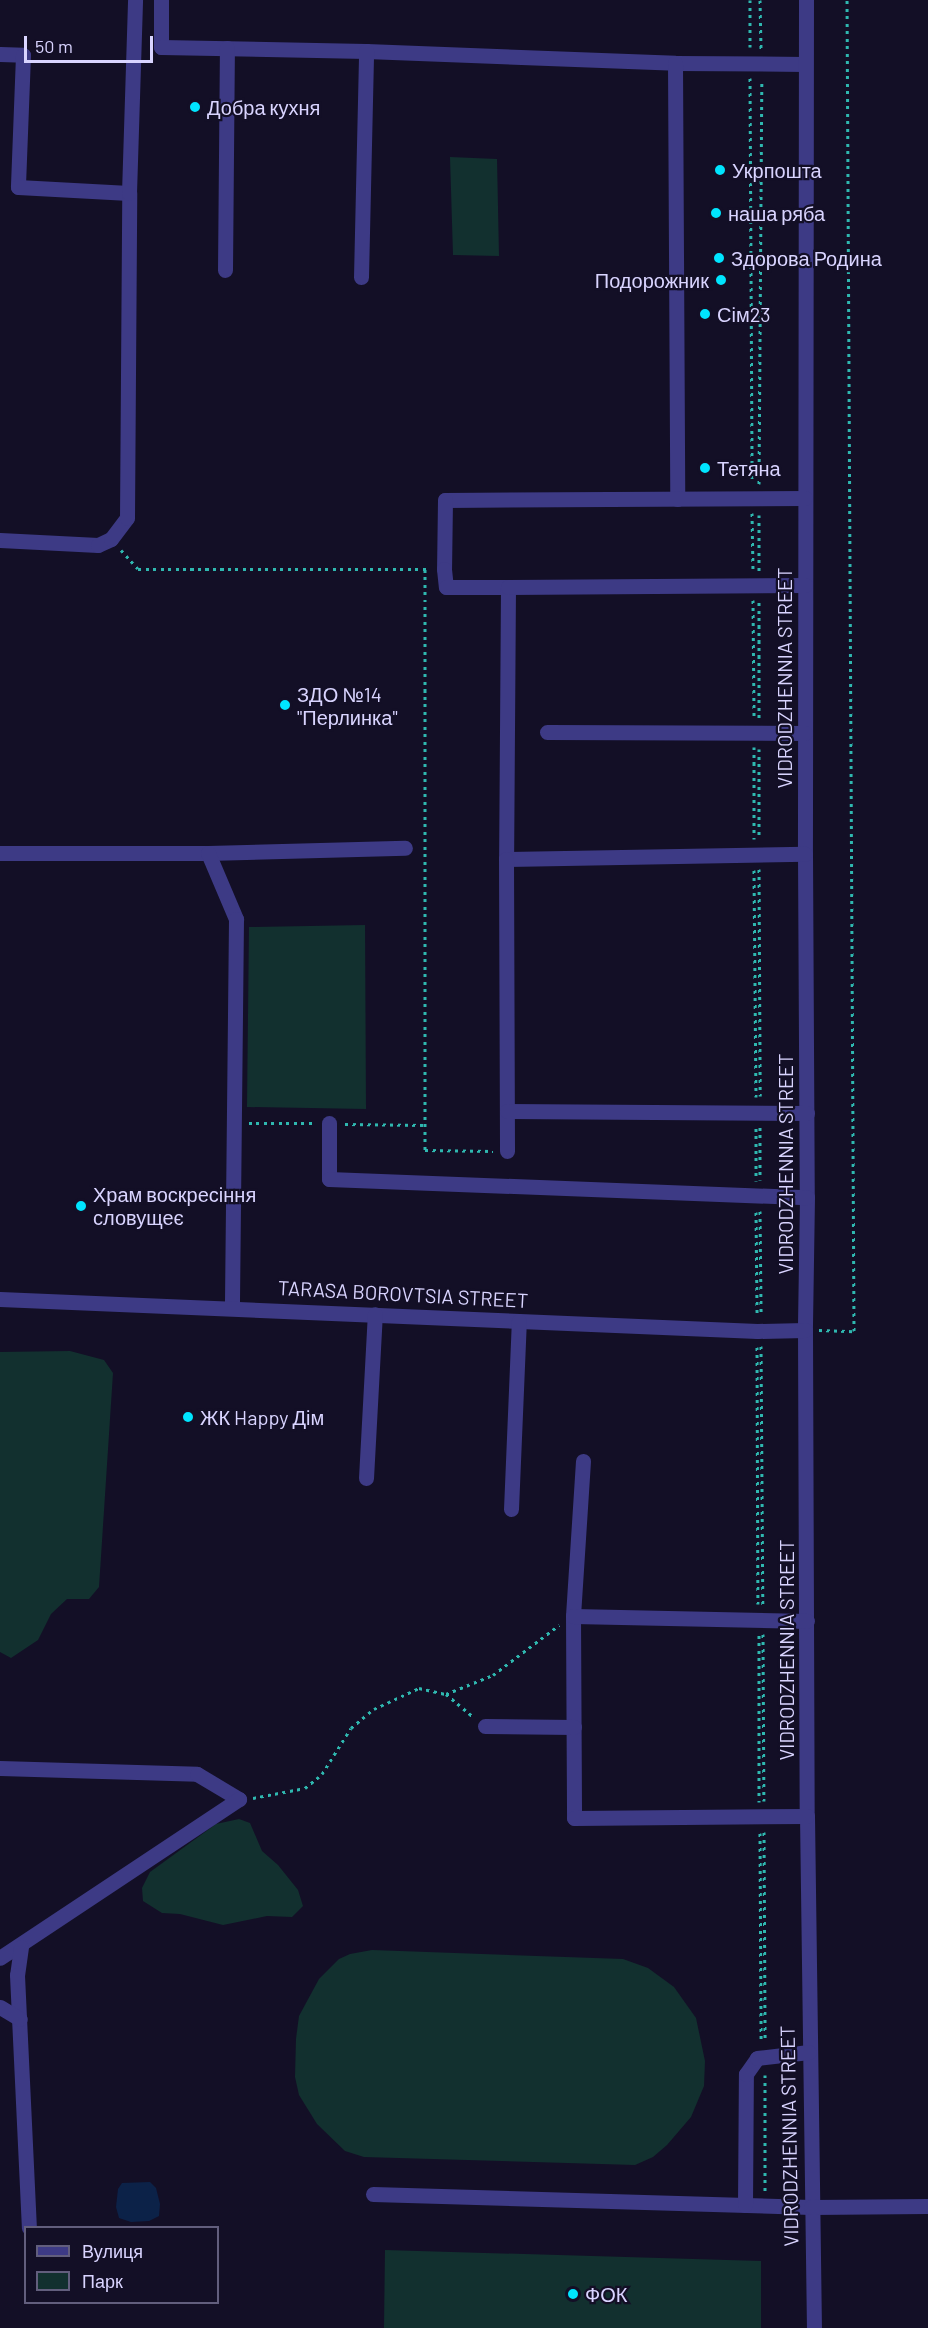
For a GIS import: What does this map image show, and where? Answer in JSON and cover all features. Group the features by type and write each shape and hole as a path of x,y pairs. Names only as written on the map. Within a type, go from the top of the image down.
{"street":[{"path":"0,540 98,545 111,539 127,518 129,193 135,0"},
{"path":"161,0 161,47 366,51 675,63 805,64"},
{"name":"VIDRODZHENNIA STREET","path":"806,0 807,1197 805,1330 809,2052 814,2328"},
{"path":"225,270 227,48"},
{"path":"362,277 366,51"},
{"path":"0,54 23,55 18,187 129,193"},
{"path":"675,63 677,499"},
{"path":"805,498 445,501 444,569 446,587 805,585"},
{"path":"507,1151 508,587"},
{"path":"548,732 805,733"},
{"path":"0,853 208,853 405,848"},
{"path":"208,853 237,919 232,1308"},
{"path":"506,859 805,854"},
{"path":"507,1111 807,1113"},
{"path":"329,1124 329,1179 807,1197"},
{"name":"TARASA BOROVTSIA STREET","path":"0,1299 519,1321 805,1330"},
{"path":"366,1478 375,1314"},
{"path":"511,1509 519,1321"},
{"path":"583,1461 573,1616 574,1818 807,1816"},
{"path":"573,1616 807,1621"},
{"path":"486,1726 574,1727"},
{"path":"0,1768 197,1774 239,1799 21,1947 0,1958"},
{"path":"21,1947 17,1975 29,2226"},
{"path":"0,2007 20,2019"},
{"path":"745,2205 746,2074 757,2058 809,2052"},
{"path":"373,2194 811,2207 928,2206"}],"path":[{"path":"805,1330 854,1331 847,0"},
{"path":"111,539 138,569 444,569"},
{"path":"425,569 424,1150 507,1151"},
{"path":"446,1694 493,1675 549,1631 573,1616"},
{"path":"239,1799 305,1788 322,1774 351,1728 374,1709 419,1689 446,1694 486,1726"}],"green space":[{"path":"450,157 497,159 499,256 453,255"},
{"path":"365,925 366,1109 247,1107 249,927"},
{"path":"70,1351 104,1360 113,1373 99,1587 89,1599 67,1599 51,1614 38,1640 11,1658 0,1652 0,1352"},
{"path":"239,1819 250,1823 262,1851 278,1865 298,1890 303,1906 292,1917 267,1916 223,1925 180,1914 162,1913 143,1901 142,1888 150,1872 216,1824"},
{"path":"372,1950 623,1959 648,1968 674,1987 696,2018 705,2061 704,2086 691,2117 667,2145 653,2157 635,2165 364,2157 345,2151 317,2124 299,2095 295,2077 299,2016 319,1979 339,1959 350,1954"},
{"name":"ФОК","path":"385,2250 761,2261 761,2328 384,2328"}],"water":[{"path":"150,2182 156,2188 160,2204 159,2216 149,2221 131,2222 119,2218 116,2207 118,2189 122,2183"}],"place":[{"name":"Добра кухня","path":"195,107"},
{"name":"Укрпошта","path":"720,170"},
{"name":"наша ряба","path":"716,213"},
{"name":"Здорова Родина","path":"719,258"},
{"name":"Подорожник","path":"721,280"},
{"name":"Сім23","path":"705,314"},
{"name":"Тетяна","path":"705,468"},
{"name":"ЗДО №14 \"Перлинка\"","path":"285,705"},
{"name":"Храм воскресіння словущеє","path":"81,1206"},
{"name":"ЖК Happy Дім","path":"188,1417"},
{"name":"ФОК","path":"573,2294"}]}
